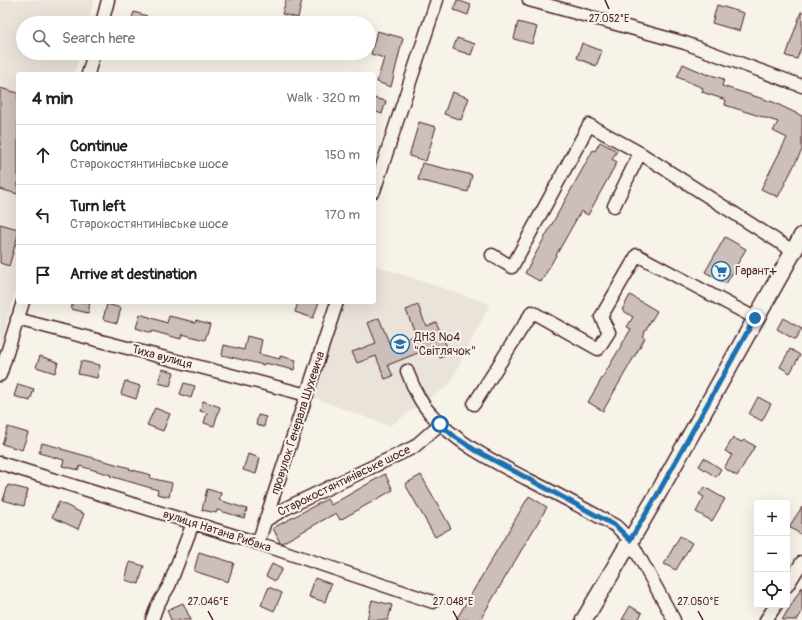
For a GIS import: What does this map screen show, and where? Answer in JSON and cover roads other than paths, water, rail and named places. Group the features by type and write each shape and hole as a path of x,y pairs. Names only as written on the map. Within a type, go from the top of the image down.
{"main road":[{"path":"584,620 656,497 802,236"}],"street":[{"path":"104,16 108,0"},
{"path":"376,184 437,0"},
{"path":"529,0 685,43 802,86"},
{"path":"89,72 92,60"},
{"path":"492,255 512,267 589,125 640,153 793,251"},
{"path":"614,206 640,153"},
{"path":"474,404 532,312 598,349 609,332 602,317 637,255 755,318"},
{"path":"0,375 22,304"},
{"name":"провулок Генерала Шухевича","path":"258,543 336,304"},
{"name":"Тиха вулиця","path":"18,319 307,395"},
{"path":"407,371 420,401 440,424 455,437 481,454 616,526 630,540 674,620"},
{"name":"Старокостянтинівське шосе","path":"266,520 288,507 414,447 440,424"},
{"name":"вулиця Натана Рибака","path":"0,463 258,543 433,602"},
{"path":"152,620 157,606 169,586 193,523"},
{"path":"790,581 802,562"},
{"path":"766,620 774,608"}],"place":[{"name":"Гарант+","path":"721,271"},
{"name":"ДНЗ №4 \"Світлячок\"","path":"400,344"}]}
